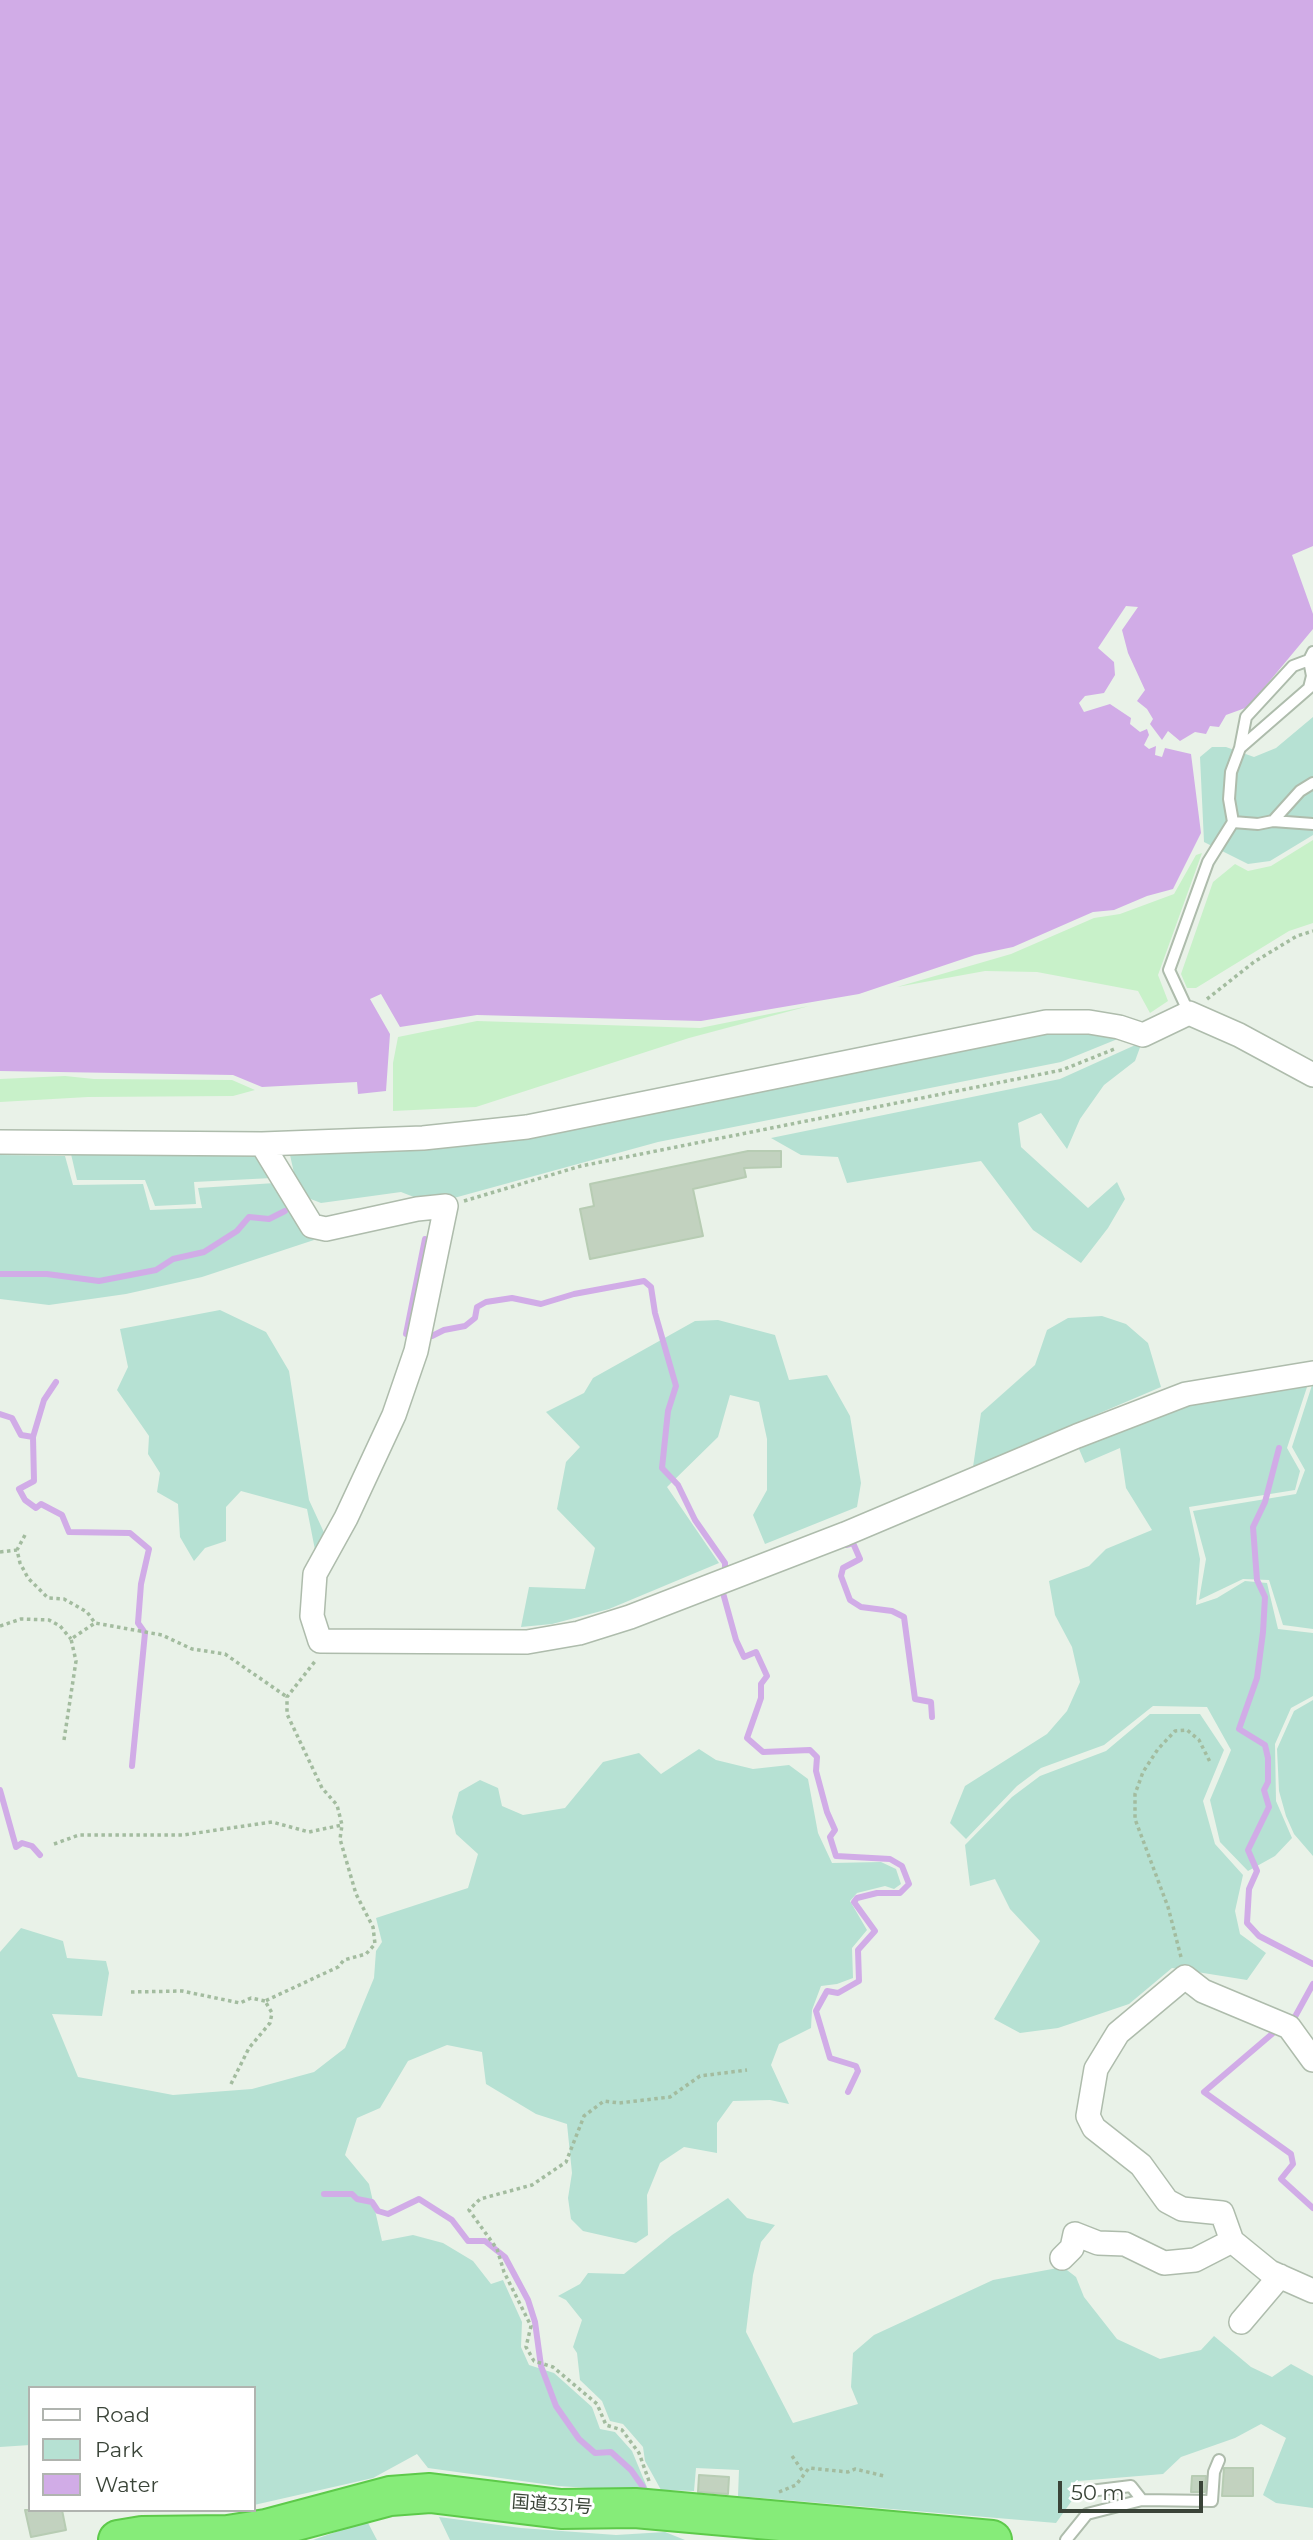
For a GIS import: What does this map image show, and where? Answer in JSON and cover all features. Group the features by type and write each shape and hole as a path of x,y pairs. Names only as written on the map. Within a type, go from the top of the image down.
{"highway":[{"name":"国道331号","path":"118,2540 228,2535 266,2529 390,2496 430,2493 561,2509 664,2511 992,2540"}],"street":[{"path":"0,1142 262,1144 423,1139 527,1126 1046,1022 1089,1022 1119,1027 1143,1035 1189,1013 1239,1035 1313,1075"},
{"path":"262,1144 312,1226 326,1229 417,1209 446,1206 416,1352 403,1390 346,1518 315,1574 312,1616 320,1641 527,1642 579,1633 630,1617 845,1534 1077,1436 1186,1394 1313,1373"},
{"path":"1313,2060 1289,2027 1203,1991 1185,1977 1118,2033 1096,2069 1088,2116 1094,2128 1141,2165 1167,2201 1182,2209 1222,2213 1232,2241 1270,2272 1313,2291"},
{"path":"1062,2258 1072,2248 1075,2234 1098,2243 1125,2244 1164,2263 1195,2260 1232,2241"},
{"path":"1241,2322 1280,2276"}],"lane":[{"path":"1189,1013 1169,970 1208,862 1233,821 1229,799 1231,772 1240,748 1246,717 1293,666 1311,656 1312,676 1309,688 1240,748"},
{"path":"1273,821 1300,791 1313,783"},
{"path":"1233,821 1313,824"},
{"path":"1066,2540 1087,2514 1142,2500 1212,2501 1214,2472 1219,2460"},
{"path":"1082,2492 1131,2486 1142,2500"}],"path":[{"path":"1189,1013 1254,962 1297,936 1313,931"},
{"path":"446,1206 581,1166 1062,1070 1143,1035"},
{"path":"17,1550 25,1535"},
{"path":"17,1550 29,1578 47,1598 64,1599 87,1612 95,1623 162,1635 192,1649 225,1654 287,1697"},
{"path":"0,1552 17,1550"},
{"path":"0,1626 21,1619 49,1620 60,1626 71,1639 76,1661 64,1740"},
{"path":"71,1639 95,1623"},
{"path":"131,1992 182,1991 240,2003 251,1998 265,2001 338,1967 344,1960 366,1954 375,1944 373,1927 356,1894 340,1839 342,1825 337,1805 322,1787 286,1714 287,1697 315,1664 320,1641"},
{"path":"1185,1977 1168,1907 1135,1819 1135,1794 1151,1760 1175,1731 1186,1730 1199,1740 1210,1762"},
{"path":"54,1844 79,1835 183,1835 272,1822 309,1832 342,1825"},
{"path":"231,2084 249,2048 270,2023 272,2013 265,2001"},
{"path":"664,2511 641,2464 639,2453 622,2430 606,2425 597,2404 553,2367 534,2361 526,2347 531,2326 504,2272 497,2249 469,2210 480,2199 532,2185 566,2162 584,2116 604,2101 619,2103 670,2097 700,2076 713,2072 747,2070"},
{"path":"792,2456 804,2473"},
{"path":"754,2519 773,2502 779,2491 796,2485 809,2468 848,2472 855,2469 884,2476"}],"green space":[{"path":"1313,717 1313,835 1270,861 1248,864 1204,842 1200,757 1212,747 1226,747 1254,757 1276,748"},
{"path":"1074,1031 1120,1038 1061,1062 658,1142 432,1204 401,1192 321,1203 308,1198 294,1173 290,1155 385,1152 520,1135 1040,1033"},
{"path":"1142,1042 1135,1061 1104,1085 1080,1119 1067,1149 1041,1113 1018,1123 1021,1147 1088,1208 1117,1182 1125,1199 1108,1228 1081,1263 1033,1230 981,1161 847,1183 838,1157 801,1155 771,1138 1060,1079"},
{"path":"71,1154 259,1154 272,1178 194,1182 196,1204 155,1206 145,1180 77,1180"},
{"path":"0,1155 65,1156 73,1185 143,1184 150,1210 202,1208 198,1188 275,1183 314,1240 202,1277 126,1294 49,1305 0,1299"},
{"path":"220,1310 266,1332 289,1371 309,1500 327,1539 316,1555 307,1509 241,1491 226,1507 226,1541 205,1548 194,1561 180,1537 178,1504 157,1492 160,1473 148,1454 149,1436 117,1390 128,1367 120,1329"},
{"path":"1102,1316 1126,1324 1148,1343 1161,1387 973,1467 981,1413 1035,1365 1047,1330 1068,1318"},
{"path":"718,1320 775,1335 789,1380 827,1375 850,1416 861,1483 857,1507 765,1544 753,1515 767,1490 767,1439 759,1402 730,1395 718,1437 667,1487 719,1563 609,1609 552,1624 521,1627 529,1587 585,1589 595,1548 557,1509 566,1462 580,1447 546,1412 584,1393 593,1378 695,1321"},
{"path":"1309,1381 1287,1448 1300,1471 1295,1490 1189,1507 1200,1559 1196,1605 1217,1598 1245,1581 1267,1583 1278,1629 1313,1633 1313,1696 1291,1708 1275,1744 1276,1801 1292,1838 1275,1856 1248,1871 1220,1842 1210,1800 1231,1750 1207,1707 1153,1706 1104,1745 1041,1768 1017,1786 966,1839 950,1823 965,1786 1047,1734 1067,1711 1080,1682 1072,1647 1055,1615 1049,1581 1089,1566 1106,1549 1152,1530 1126,1488 1120,1448 1085,1463 1076,1442 1197,1399"},
{"path":"1313,1382 1313,1629 1283,1625 1269,1580 1243,1579 1199,1600 1206,1559 1193,1511 1296,1494 1305,1470 1292,1447"},
{"path":"1313,1700 1313,1856 1294,1834 1286,1816 1279,1791 1277,1749 1294,1711"},
{"path":"1150,1714 1200,1714 1224,1750 1203,1801 1215,1844 1243,1875 1235,1911 1240,1934 1266,1953 1247,1980 1172,1968 1129,2004 1058,2028 1020,2033 994,2019 1040,1941 1010,1909 995,1879 970,1886 965,1845 1012,1797 1040,1776 1106,1751"},
{"path":"699,1749 716,1760 753,1769 789,1765 808,1779 818,1833 832,1863 881,1862 896,1869 901,1884 894,1889 885,1886 857,1893 850,1901 867,1930 852,1948 853,1978 821,1986 812,2010 811,2028 779,2044 771,2065 789,2104 770,2100 733,2101 717,2123 717,2153 684,2147 660,2163 647,2195 648,2235 636,2243 583,2231 571,2219 568,2198 572,2173 567,2124 536,2114 486,2084 482,2052 447,2045 408,2061 380,2108 357,2118 345,2155 369,2184 382,2241 413,2235 443,2243 473,2261 491,2284 503,2280 522,2322 521,2347 529,2365 554,2373 592,2407 600,2429 615,2432 632,2451 649,2492 558,2486 428,2468 417,2454 373,2478 256,2505 256,2386 28,2386 28,2445 0,2447 0,1952 21,1928 63,1941 67,1958 106,1961 109,1973 102,2016 52,2014 78,2077 173,2095 252,2089 314,2072 345,2048 374,1978 376,1951 382,1942 376,1918 468,1888 478,1854 456,1834 452,1817 459,1792 480,1780 498,1788 502,1806 523,1815 565,1808 603,1762 639,1753 661,1774"},
{"path":"728,2198 747,2218 775,2225 761,2242 753,2275 746,2332 793,2423 858,2404 851,2387 853,2353 874,2335 993,2280 1063,2267 1076,2277 1084,2297 1117,2339 1160,2359 1201,2350 1214,2336 1251,2367 1272,2377 1291,2364 1313,2376 1313,2508 1276,2503 1263,2495 1286,2438 1261,2424 1235,2438 1181,2457 1163,2474 1078,2481 1073,2499 1056,2523 738,2496 739,2470 696,2468 694,2491 661,2490 645,2461 643,2447 623,2424 610,2421 602,2401 580,2380 577,2353 573,2347 582,2320 566,2300 558,2296 580,2284 588,2273 624,2274 672,2235"},
{"path":"439,2517 521,2528 616,2535 665,2532 685,2540 450,2540"},
{"path":"367,2521 377,2540 313,2540"}],"sand":[{"path":"1313,840 1313,923 1289,931 1196,988 1187,988 1181,974 1213,882 1235,864 1248,871 1271,866"},
{"path":"1202,853 1158,975 1168,1001 1150,1013 1138,991 1037,972 985,971 897,987 1011,954 1094,918 1120,914 1174,894 1196,855"},
{"path":"809,1006 689,1038 476,1107 393,1111 393,1063 398,1037 477,1021 700,1028"},
{"path":"65,1076 94,1079 232,1080 255,1090 233,1096 88,1097 0,1102 0,1079"}],"water":[{"path":"0,0 1313,0 1313,546 1292,555 1313,614 1313,629 1248,707 1226,715 1219,727 1210,726 1206,734 1195,732 1180,741 1168,731 1162,740 1150,724 1153,719 1147,709 1137,701 1145,690 1128,653 1122,630 1138,607 1126,606 1098,648 1114,662 1115,675 1104,693 1085,696 1079,703 1084,712 1110,704 1131,718 1130,724 1140,732 1147,729 1149,735 1144,745 1149,749 1156,746 1155,755 1162,757 1165,748 1191,754 1201,833 1173,889 1147,896 1114,910 1093,912 1013,947 975,955 859,994 701,1021 477,1015 400,1027 381,994 370,999 390,1034 386,1091 358,1094 357,1082 262,1087 233,1075 0,1071"}],"building":[{"path":"748,1151 781,1151 781,1167 744,1168 746,1177 693,1189 703,1236 590,1259 580,1209 594,1206 590,1184"},
{"path":"1224,2468 1253,2468 1253,2496 1222,2496"},
{"path":"699,2475 729,2477 728,2494 698,2492"},
{"path":"1192,2476 1206,2476 1205,2492 1191,2492"},
{"path":"25,2510 62,2512 66,2530 31,2537"}],"waterway":[{"path":"0,1274 47,1274 99,1281 156,1270 173,1259 204,1252 237,1231 249,1217 269,1219 285,1211"},
{"path":"425,1239 406,1334 432,1336 444,1330 465,1326 475,1318 477,1307 486,1302 512,1298 541,1304 574,1294 644,1281 651,1287 655,1313 676,1386 668,1411 662,1468 678,1485 695,1520 725,1563 725,1576"},
{"path":"33,1437 44,1400 56,1382"},
{"path":"0,1414 12,1418 21,1435 33,1437 34,1481 19,1489 25,1500 36,1508 41,1504 62,1515 69,1532 130,1533 149,1549 141,1584 138,1623 145,1633 132,1766"},
{"path":"1279,1448 1265,1502 1253,1527 1257,1580 1265,1597 1263,1632 1257,1678 1239,1729 1265,1745 1268,1758 1268,1782 1264,1790 1269,1807 1248,1850 1257,1871 1249,1889 1247,1923 1259,1936 1313,1964"},
{"path":"846,1545 853,1543 860,1559 843,1568 841,1576 850,1600 861,1607 892,1611 904,1617 915,1699 931,1702 932,1717"},
{"path":"724,1586 723,1593 736,1640 744,1657 756,1652 767,1676 761,1684 761,1698 747,1738 763,1752 810,1750 817,1757 816,1771 835,1830 830,1837 836,1856 890,1859 902,1866 909,1884 900,1893 877,1893 857,1898 854,1902 875,1931 858,1950 859,1981 838,1993 827,1991 816,2011 830,2058 856,2066 858,2071 848,2092"},
{"path":"0,1790 16,1847 22,1843 32,1846 40,1855"},
{"path":"1291,2024 1313,1984"},
{"path":"1279,2028 1204,2092 1291,2154 1293,2164 1281,2179 1313,2208"},
{"path":"324,2194 352,2194 357,2199 372,2202 378,2211 388,2214 419,2199 452,2220 468,2241 485,2241 505,2257 528,2300 535,2322 541,2366 556,2406 579,2439 595,2453 611,2452 631,2470 643,2487"}]}
